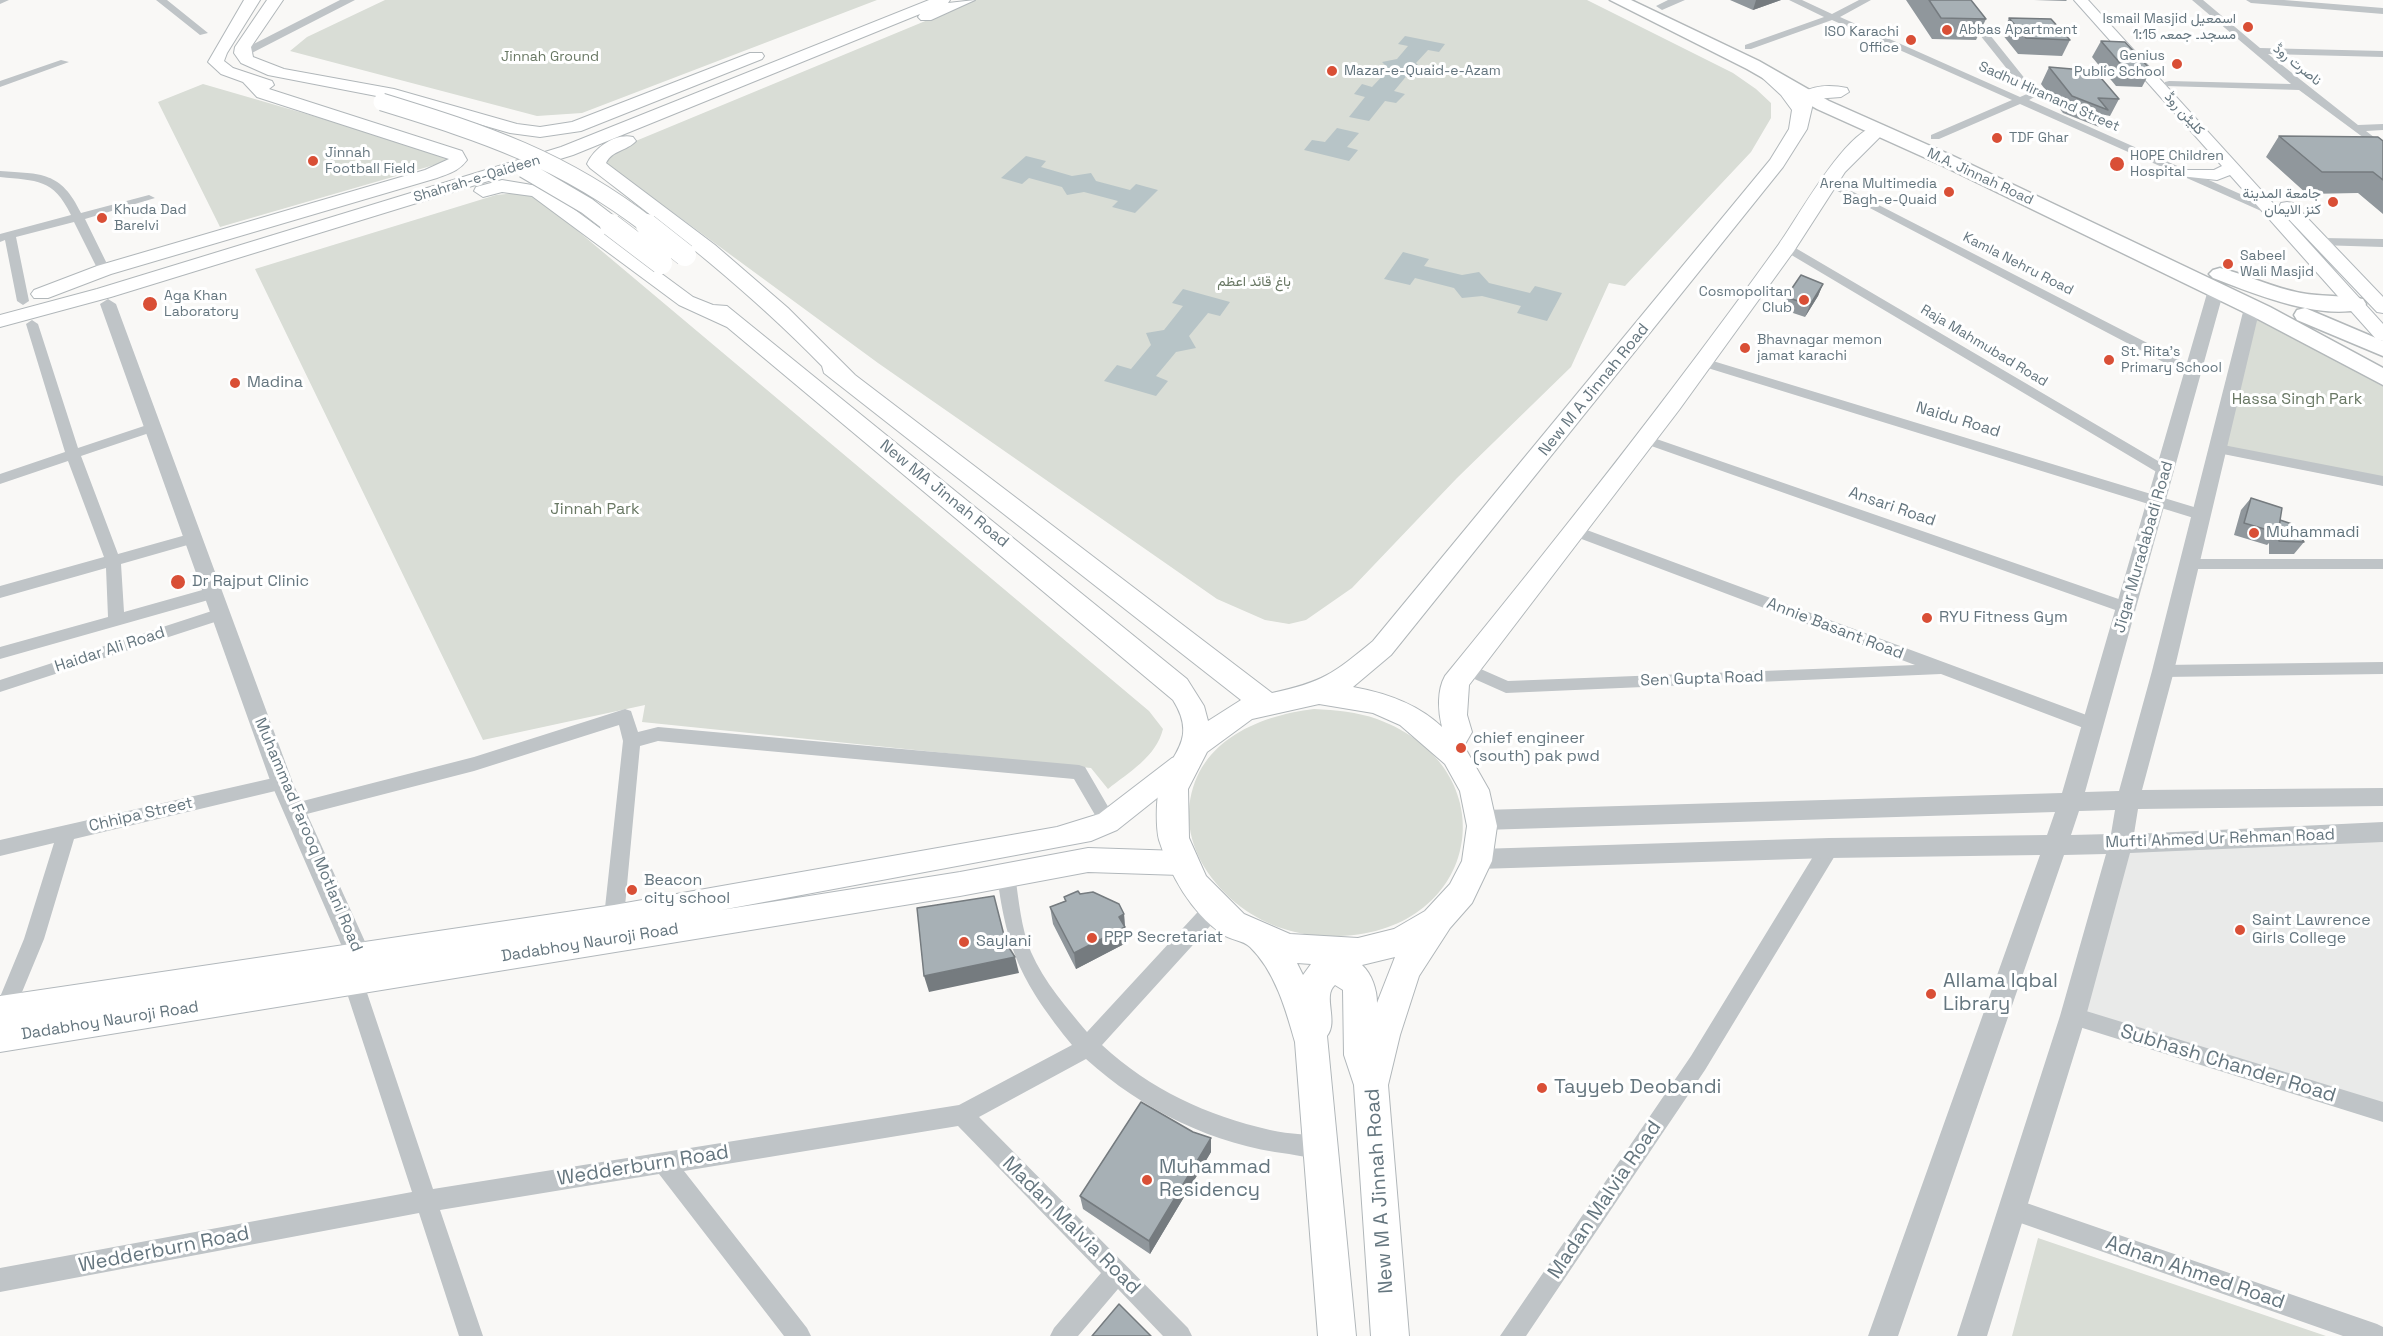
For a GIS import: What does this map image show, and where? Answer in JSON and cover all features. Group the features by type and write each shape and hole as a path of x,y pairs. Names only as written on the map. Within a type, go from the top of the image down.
{"highway":[{"path":"1618,0 1758,68"},
{"name":"M.A. Jinnah Road","path":"1664,2 1748,47 1935,137 2217,282 2252,308 2343,354 2383,378"},
{"name":"M.A. Jinnah Road","path":"1810,98 2217,282 2377,342"},
{"path":"2217,282 2319,305 2355,304"}],"main road":[{"path":"23,301 104,270 431,174 451,166 458,160 456,155 444,150 263,93 250,80 227,71 216,62 219,53 252,0"},
{"path":"275,0 243,47 242,53 247,60 274,72 382,102 489,136 541,158 610,198 846,378 1230,678 1263,701"},
{"name":"Shahrah-e-Qaideen","path":"0,308 449,177 557,142 917,0"},
{"name":"Shahrah-e-Qaideen","path":"0,321 115,289 567,151 942,0"},
{"path":"846,378 781,312 708,249 603,172 596,164 598,156 615,145 967,0"},
{"name":"کلیٹن روڈ","path":"2081,0 2355,304 2377,342"},
{"name":"کلیٹن روڈ","path":"2092,0 2383,308"},
{"path":"274,72 366,88 516,129 540,132 575,127 774,49"},
{"path":"1758,68 1787,91 1810,98 1841,92"},
{"name":"New MA Jinnah Road","path":"250,80 362,111 471,146 525,169 588,206 734,322 1177,686 1189,700 1196,716 1189,754"},
{"name":"New M A Jinnah Road","path":"1319,693 1345,679 1382,648 1457,558 1777,163 1798,129 1810,98"},
{"path":"1448,747 1458,732 1453,715 1455,683 1576,531 1703,362 1857,146 1878,130"},
{"path":"2186,173 2217,175 2232,167"},
{"path":"0,332 108,304 488,189 518,187 537,191 558,204 686,302 734,322"},
{"path":"3,1010 356,969 614,917 1091,830 1108,822 1189,754 1214,726 1237,711 1263,701 1319,693 1356,697 1390,708 1422,725 1448,747 1472,781 1483,820 1479,859 1465,891 1441,917 1417,934 1389,946 1358,952 1325,953 1293,949 1262,938 1240,928 1214,908 1190,882 1180,863 1172,838 1169,813 1173,788 1189,754"},
{"name":"Dadabhoy Nauroji Road","path":"0,1038 356,969 1006,875 1088,860 1144,860 1180,863"},
{"name":"New M A Jinnah Road","path":"1390,1336 1371,1085 1383,1035 1405,970 1441,917"},
{"path":"1262,938 1278,958 1290,979 1312,1042 1337,1336"},
{"path":"1312,1042 1317,1026 1314,989 1318,978 1327,972 1344,972 1356,980 1360,994 1361,1056 1371,1085"}],"street":[{"path":"161,0 203,33"},
{"path":"242,53 349,0"},
{"name":"Sadhu Hiranand Street","path":"1794,0 2272,212 2294,214"},
{"path":"1748,47 1833,17 1866,0"},
{"path":"1935,137 2021,102 2033,94 1958,0"},
{"name":"ناصرت روڈ","path":"2197,0 2301,87 2383,149"},
{"path":"2251,0 2383,11"},
{"path":"2258,51 2383,54"},
{"path":"0,84 63,62"},
{"path":"2169,84 2301,87"},
{"path":"2356,128 2383,127"},
{"path":"0,174 46,178 69,199 104,270"},
{"name":"Kamla Nehru Road","path":"1830,183 2193,372"},
{"path":"23,301 5,237 149,198"},
{"path":"2322,242 2383,243"},
{"name":"Raja Mahmubad Road","path":"1786,247 2165,471"},
{"name":"Jigar Muradabadi Road","path":"1883,1336 2070,803 2158,500 2217,282"},
{"name":"Muhammad Farooq Motlani Road","path":"108,304 282,783 295,810 356,969 426,1201 471,1336"},
{"path":"1972,1336 2073,1016 2121,844 2128,800 2190,564 2252,308"},
{"path":"32,324 73,454 113,561 116,621"},
{"name":"Naidu Road","path":"1703,362 2202,515"},
{"path":"0,479 153,427"},
{"name":"Ansari Road","path":"1645,439 2127,608"},
{"path":"2218,449 2383,481"},
{"name":"Annie Basant Road","path":"1576,531 1942,670 2094,725"},
{"path":"0,592 193,538"},
{"path":"2190,564 2383,564"},
{"path":"0,654 213,593"},
{"name":"Haidar Ali Road","path":"0,686 221,614"},
{"path":"2163,671 2383,668"},
{"name":"Sen Gupta Road","path":"1467,669 1506,687 1942,670"},
{"path":"295,810 474,764 625,716 632,741 614,917"},
{"path":"632,741 658,734 1079,772 1108,822"},
{"name":"Chhipa Street","path":"0,848 282,783"},
{"path":"1483,820 2128,800 2383,797"},
{"path":"3,1010 34,939 67,831"},
{"name":"Mufti Ahmed Ur Rehman Road","path":"1479,859 1829,848 2057,843 2121,844 2383,832"},
{"name":"Madan Malvia Road","path":"1512,1336 1698,1063 1829,848"},
{"path":"1006,875 1013,921 1026,963 1086,1048 1145,1093 1215,1128 1283,1144 1322,1148"},
{"name":"Wedderburn Road","path":"0,1280 426,1201 962,1115 1086,1048 1214,908"},
{"name":"Subhash Chander Road","path":"2073,1016 2383,1112"},
{"name":"Madan Malvia Road","path":"962,1115 1180,1336"},
{"path":"663,1162 799,1336"},
{"name":"Adnan Ahmed Road","path":"2012,1209 2377,1336"},
{"path":"1062,1336 1117,1272"}],"shaded area":[{"path":"1405,36 1445,44 1439,52 1428,50 1416,63 1423,70 1409,73 1394,91 1405,94 1396,103 1385,101 1369,121 1349,117 1365,97 1354,94 1362,84 1372,87 1389,69 1382,62 1397,59 1408,46 1398,44"},
{"path":"1337,128 1359,133 1347,147 1358,150 1349,161 1304,150 1312,140 1325,142"},
{"path":"1026,156 1046,161 1041,167 1072,176 1091,173 1096,181 1130,190 1136,184 1158,190 1135,213 1112,207 1118,201 1084,192 1067,195 1062,187 1029,178 1022,184 1001,178"},
{"path":"1403,252 1429,259 1424,266 1462,275 1479,272 1489,283 1530,293 1535,286 1562,293 1547,321 1517,313 1521,306 1482,296 1462,298 1454,288 1415,278 1410,285 1384,279"},
{"path":"1183,289 1230,302 1220,316 1208,313 1189,336 1196,348 1176,352 1156,376 1168,381 1156,396 1104,381 1117,365 1131,369 1151,345 1146,333 1164,330 1183,306 1172,303"},
{"name":"Saint Lawrence Girls College","path":"2383,832 2383,1112 2073,1016 2121,844"}],"green space":[{"name":"Jinnah Ground","path":"385,0 877,0 582,113 537,116 290,51 307,37"},
{"name":"باغ قائد اعظم","path":"976,0 1587,0 1733,73 1771,103 1771,118 1751,152 1625,286 1609,283 1571,367 1457,478 1352,588 1306,620 1289,624 1265,620 1217,599 878,363 607,164 609,156 626,145"},
{"path":"203,84 441,153 448,161 220,227 158,102"},
{"name":"Jinnah Park","path":"516,193 533,196 547,205 1149,711 1163,729 1148,756 1108,789 1091,768 642,722 645,705 483,740 255,269 496,195"},
{"name":"Hassa Singh Park","path":"2252,308 2383,378 2383,480 2224,450"},
{"path":"1314,709 1346,712 1377,719 1419,742 1447,773 1461,808 1462,844 1449,879 1424,907 1387,928 1326,936 1300,933 1263,921 1241,907 1220,888 1203,865 1192,839 1189,811 1193,787 1202,767 1215,751 1231,737 1250,726 1271,718"},
{"path":"2038,1238 2326,1336 2012,1336"}],"building":[{"path":"1929,0 1971,0 1986,19 1941,18"},
{"path":"2009,18 2051,19 2070,40 2026,38"},
{"path":"2101,41 2125,42 2151,70 2125,69"},
{"path":"2049,67 2095,71 2119,99 2098,98 2108,110 2072,96"},
{"path":"2279,136 2378,137 2383,141 2383,180 2373,172 2322,172"},
{"path":"1801,275 1823,284 1810,305 1786,297"},
{"path":"2251,498 2282,508 2278,533 2244,523"},
{"path":"2280,520 2292,524 2304,542 2279,541"},
{"path":"1078,891 1080,894 1093,892 1119,904 1124,914 1119,917 1125,927 1074,953 1050,907 1066,901 1064,897"},
{"name":"Saylani","path":"994,896 1006,943 1015,957 924,976 917,908"},
{"name":"Muhammad Residency","path":"1141,1102 1193,1132 1211,1138 1149,1241 1080,1196"},
{"path":"1119,1304 1151,1336 1092,1336"}],"place":[{"name":"Ismail Masjid اسمعیل مسجد۔ جمعہ 1:15","path":"2248,27"},
{"name":"Abbas Apartment","path":"1947,30"},
{"name":"ISO Karachi Office","path":"1911,40"},
{"name":"Genius Public School","path":"2177,64"},
{"name":"Mazar-e-Quaid-e-Azam","path":"1332,71"},
{"name":"TDF Ghar","path":"1997,138"},
{"name":"Jinnah Football Field","path":"313,161"},
{"name":"HOPE Children Hospital","path":"2117,164"},
{"name":"Arena Multimedia Bagh-e-Quaid","path":"1949,192"},
{"name":"جامعة المدينة كنز الايمان","path":"2333,202"},
{"name":"Khuda Dad Barelvi","path":"102,218"},
{"name":"Sabeel Wali Masjid","path":"2228,264"},
{"name":"Cosmopolitan Club","path":"1804,300"},
{"name":"Aga Khan Laboratory","path":"150,304"},
{"name":"Bhavnagar memon jamat karachi","path":"1745,348"},
{"name":"St. Rita's Primary School","path":"2109,360"},
{"name":"Madina","path":"235,383"},
{"name":"Muhammadi","path":"2254,533"},
{"name":"Dr Rajput Clinic","path":"178,582"},
{"name":"RYU Fitness Gym","path":"1927,618"},
{"name":"chief engineer (south) pak pwd","path":"1461,748"},
{"name":"Beacon city school","path":"632,890"},
{"name":"Saint Lawrence Girls College","path":"2240,930"},
{"name":"PPP Secretariat","path":"1092,938"},
{"name":"Saylani","path":"964,942"},
{"name":"Allama Iqbal Library","path":"1931,994"},
{"name":"Tayyeb Deobandi","path":"1542,1088"},
{"name":"Muhammad Residency","path":"1147,1180"}]}
